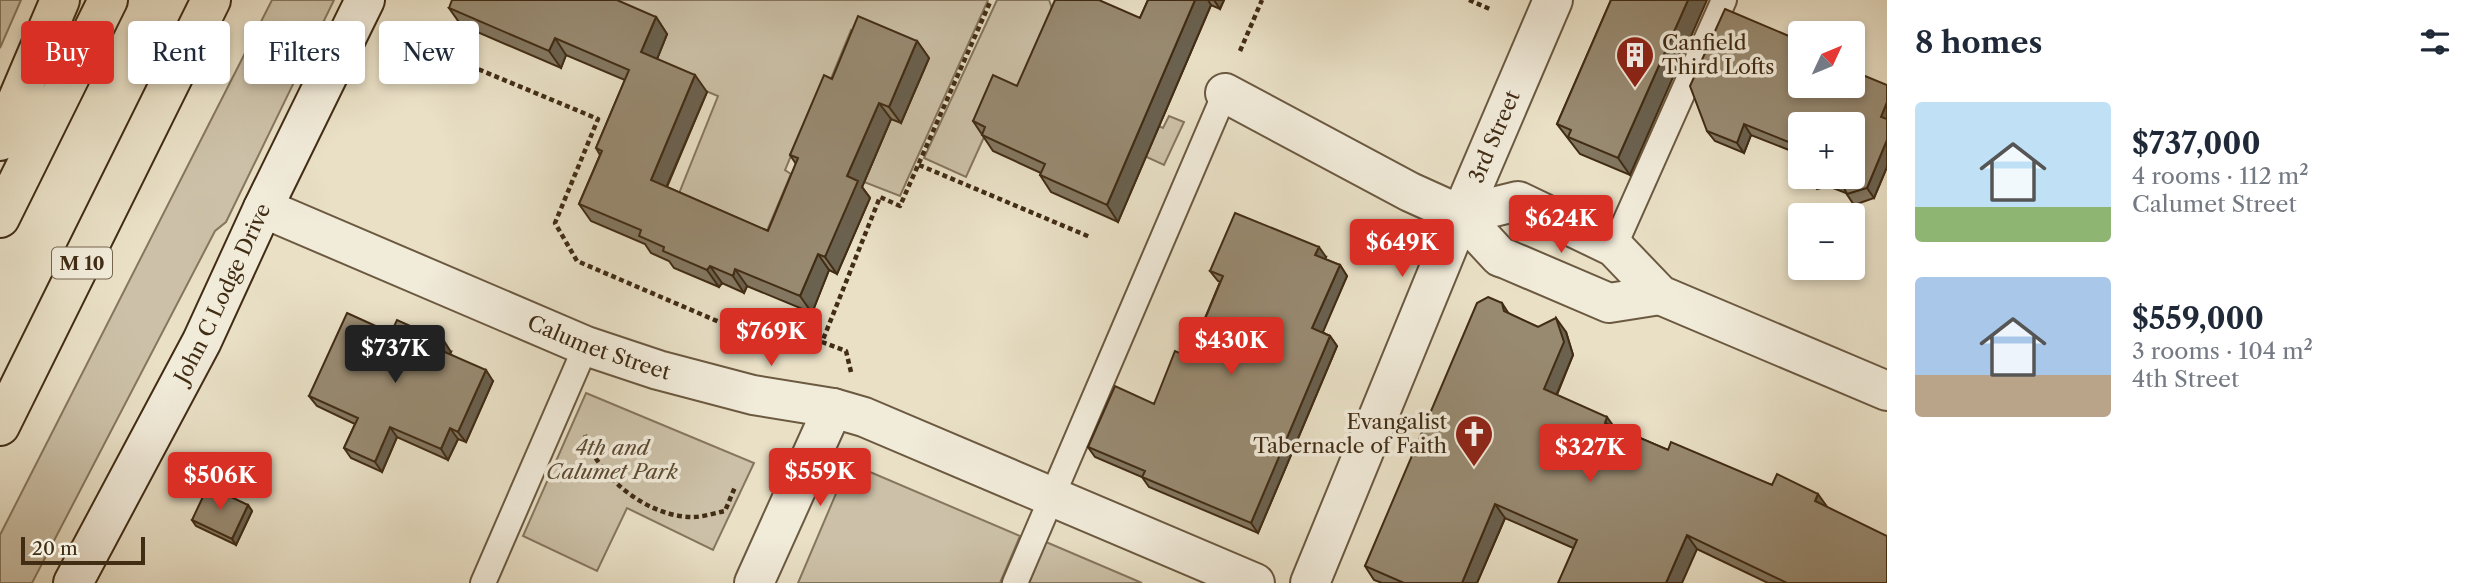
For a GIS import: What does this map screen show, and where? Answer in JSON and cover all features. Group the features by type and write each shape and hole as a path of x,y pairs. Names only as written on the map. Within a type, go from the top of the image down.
{"highway":[{"path":"0,141 60,0"},
{"path":"0,218 108,0"},
{"name":"M 10","path":"0,426 211,0"}],"street":[{"name":"John C Lodge Drive","path":"73,583 202,341 263,208 365,0"},
{"name":"3rd Street","path":"1310,583 1461,215 1553,0"},
{"path":"1225,93 1410,192 1461,215 1500,257 1609,303 1661,295"},
{"path":"1461,215 1518,201 1614,247 1661,295 1887,391"},
{"name":"Calumet Street","path":"263,208 586,346 658,370 729,389 833,408 863,417 1255,583"},
{"path":"754,583 833,408"}],"lane":[{"path":"1614,247 1724,0"},
{"path":"1015,583 1225,93"},
{"path":"484,583 586,346"}],"path":[{"path":"822,342 880,198 900,206 991,0"},
{"path":"1240,51 1262,0"},
{"path":"1469,0 1492,10"},
{"path":"479,70 598,119 555,223 577,261 731,327 822,342 846,351 851,373"},
{"path":"919,165 1090,237"},
{"path":"587,427 584,436 590,452 605,473 630,493 662,512 693,517 725,511 735,487"}],"green space":[{"path":"0,0 21,0 0,48"},
{"path":"272,0 334,0 324,21 261,21"},
{"path":"587,0 988,0 900,196 864,182 891,119 928,58 869,30 866,36 851,30 821,103 814,100 785,170 791,174 766,233 678,196 718,96 653,69 667,34"},
{"path":"997,0 1049,0 1059,28 1039,71 1163,128 1169,116 1184,122 1164,165 1079,126 1008,84 966,177 924,158"},
{"path":"244,55 244,84 293,84 226,222 215,231 32,583 0,583 0,535"},
{"name":"4th and Calumet Park","path":"586,393 754,463 713,550 627,508 597,571 523,536"},
{"path":"849,463 1020,536 1000,583 798,583"},
{"path":"1046,542 1142,583 1029,583"}],"building":[{"path":"452,0 617,0 656,17 641,52 695,75 651,180 768,231 798,158 790,155 824,75 832,79 858,16 917,41 889,107 879,103 847,176 858,181 825,257 818,254 800,296 735,269 733,276 710,266 707,270 663,251 664,247 639,236 641,230 579,204 602,151 596,148 629,70 555,38 549,51 449,8"},
{"path":"1055,0 1099,0 1140,18 1148,0 1195,0 1107,205 1040,175 1045,164 982,135 985,127 973,121 993,75 1017,86"},
{"name":"Canfield Third Lofts","path":"1611,0 1688,0 1618,158 1568,137 1571,130 1557,124"},
{"path":"1725,9 1788,36 1788,98 1866,98 1866,76 1887,85 1887,102 1881,117 1887,119 1887,140 1867,188 1865,112 1788,112 1788,142 1744,124 1737,143 1707,131 1690,86"},
{"path":"1844,189 1864,189 1847,194"},
{"path":"1235,213 1319,247 1315,255 1340,265 1312,328 1330,336 1251,523 1142,477 1145,471 1088,447 1115,386 1154,404 1175,351 1189,357 1223,276 1210,271"},
{"path":"1488,297 1502,303 1504,311 1538,327 1556,318 1564,342 1544,389 1607,417 1605,423 1668,450 1671,442 1772,485 1777,474 1818,494 1815,501 1887,536 1887,583 1787,583 1687,535 1666,583 1558,583 1577,540 1495,504 1462,583 1404,583 1365,566 1477,303"},
{"path":"347,313 391,333 397,320 444,341 440,350 486,370 458,432 450,428 441,449 390,427 375,462 344,448 358,418 309,396"},
{"path":"208,486 248,505 232,539 192,520"}],"place":[{"name":"Canfield Third Lofts","path":"1635,89"},
{"name":"Evangalist Tabernacle of Faith","path":"1474,468"}]}
